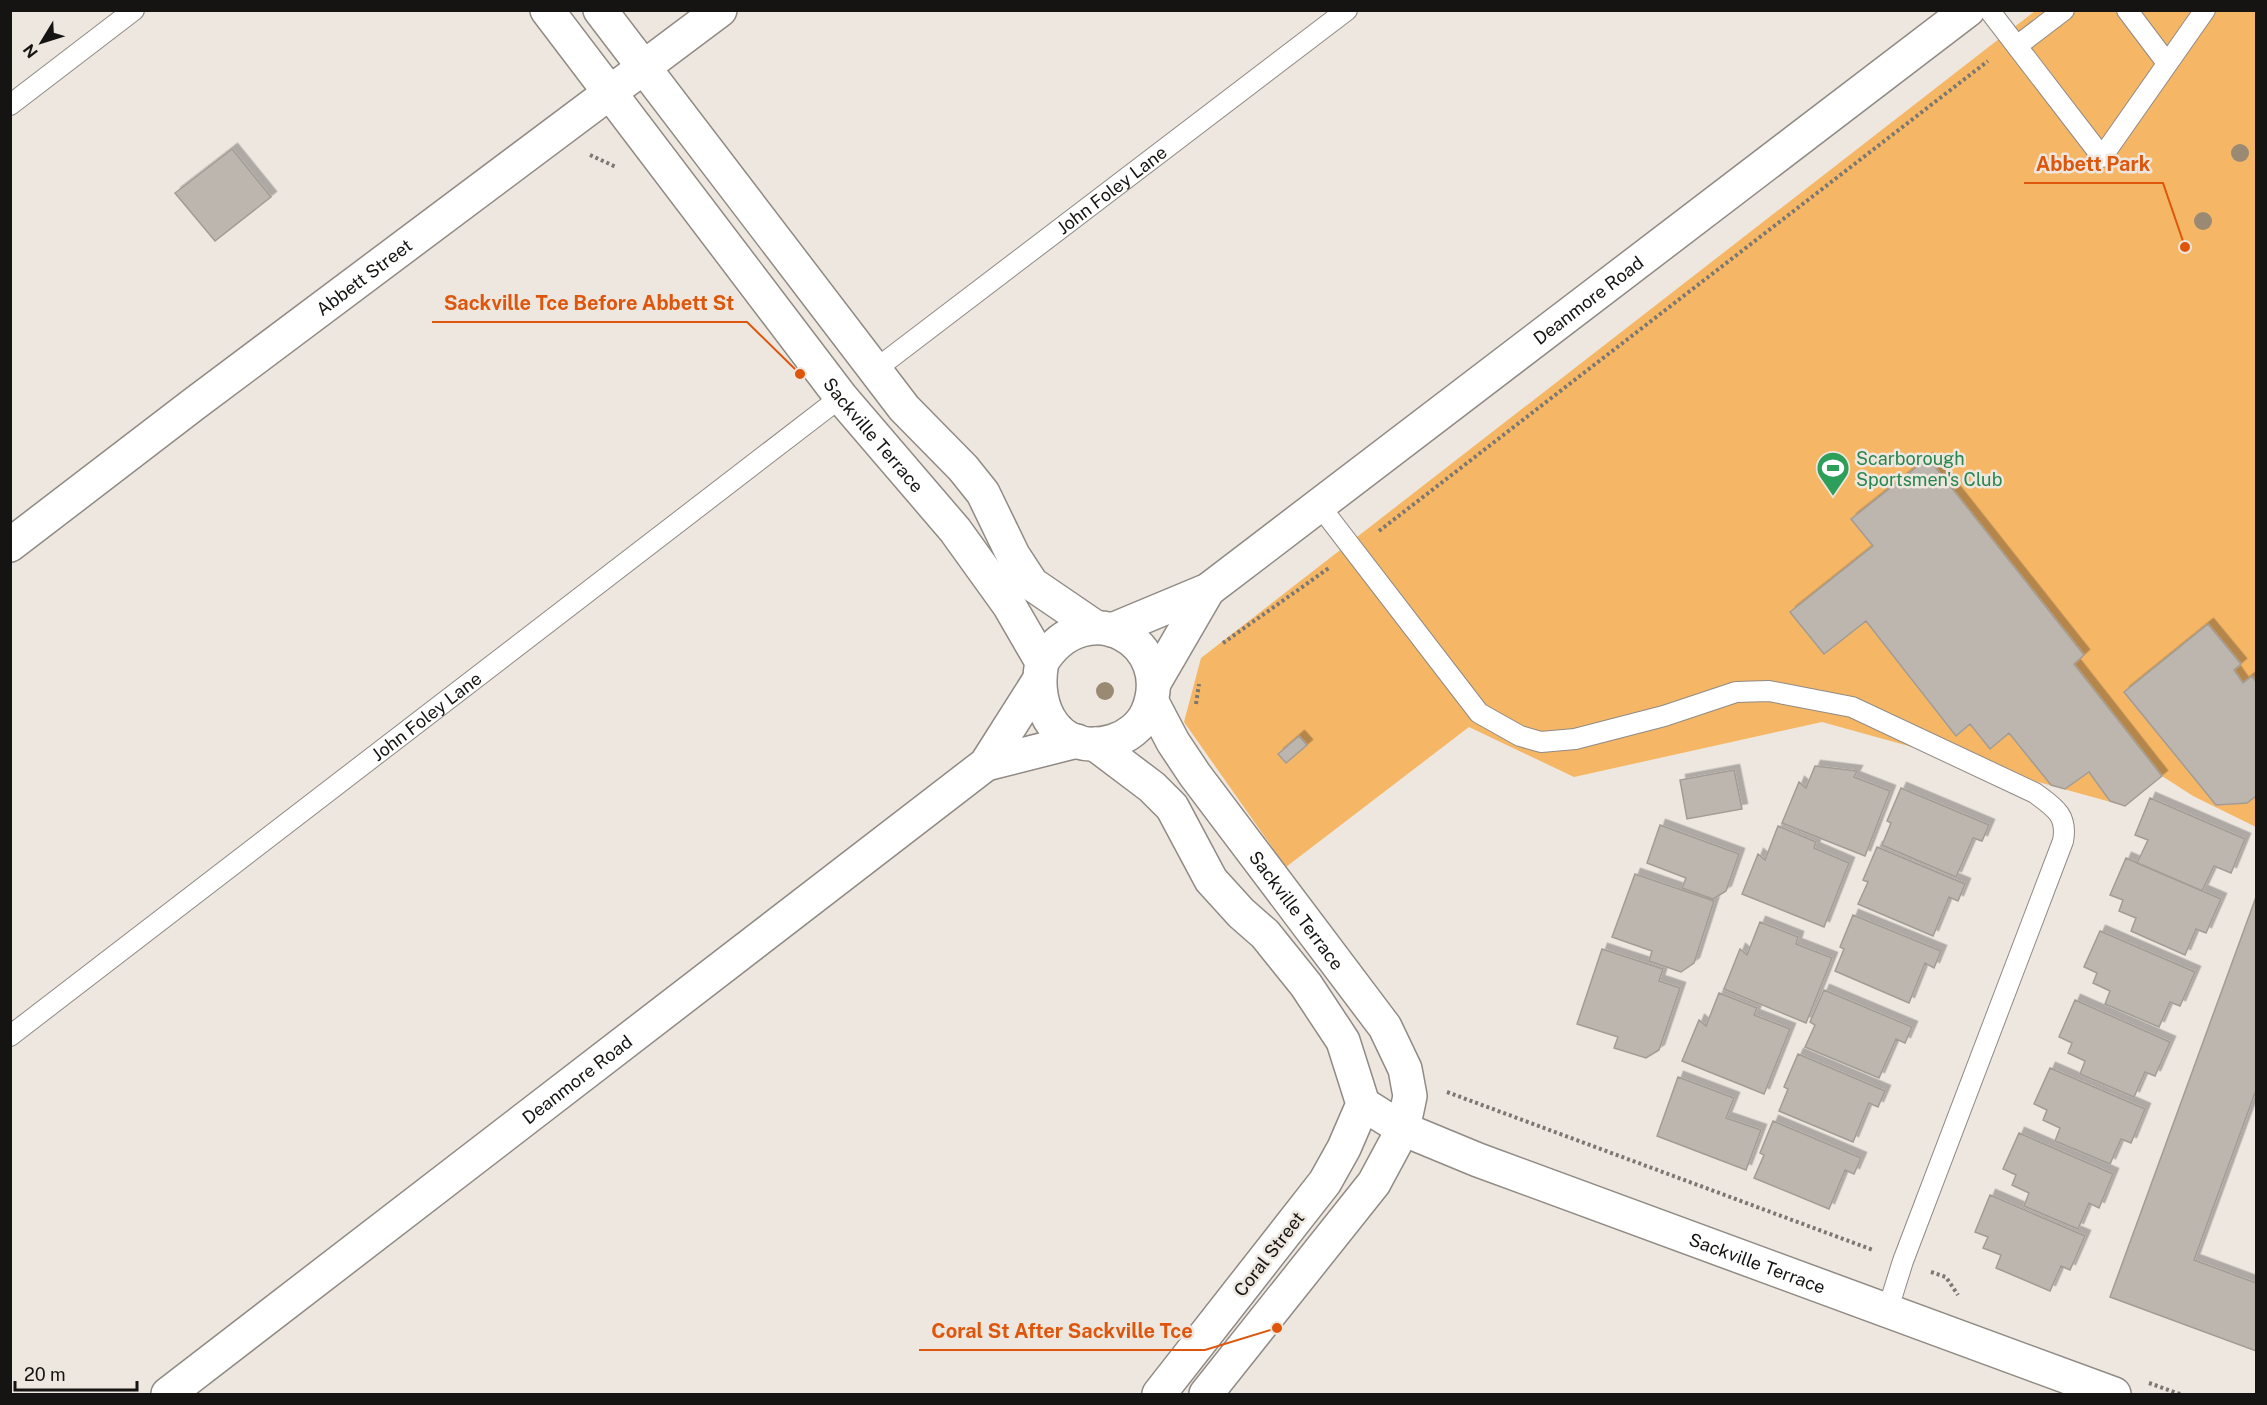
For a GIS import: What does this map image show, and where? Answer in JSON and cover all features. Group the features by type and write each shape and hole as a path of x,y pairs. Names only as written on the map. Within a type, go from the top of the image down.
{"street":[{"name":"Sackville Terrace","path":"547,10 841,397 956,530 1009,605 1040,672 1040,701 1047,718 1061,732 1086,743 1152,787 1172,807 1211,880 1224,896 1264,934 1306,985 1343,1041 1363,1104 1403,1129 1887,1312 2114,1395"},
{"name":"Sackville Terrace","path":"600,10 904,408 963,468 983,493 1013,555 1032,584 1104,629 1129,638 1141,650 1151,666 1153,693 1177,749 1385,1027 1405,1069 1410,1096 1403,1129 1374,1183 1206,1395"},
{"name":"Abbett Street","path":"10,545 203,397 645,69 720,10"},
{"name":"Deanmore Road","path":"1104,629 1208,590 1968,10"},
{"name":"Deanmore Road","path":"1153,693 1208,590"},
{"path":"1040,672 1051,648 1064,637 1079,630 1104,629"},
{"name":"Deanmore Road","path":"168,1395 986,764 1040,672"},
{"path":"1086,743 1114,741 1131,733 1144,719 1153,693"},
{"name":"Deanmore Road","path":"986,764 1086,743"},
{"name":"Coral Street","path":"1159,1395 1325,1182 1344,1148 1363,1104"}],"lane":[{"path":"10,105 134,10"},
{"name":"John Foley Lane","path":"876,369 1347,10"},
{"path":"1989,10 2102,157 2205,10"},
{"path":"2015,44 2064,10"},
{"path":"2127,10 2167,63"},
{"name":"John Foley Lane","path":"10,1036 841,397"},
{"path":"1319,505 1479,713 1521,736 1541,741 1575,739 1664,716 1736,692 1769,691 1852,707 2035,793 2053,806 2066,827 2063,841 1903,1261 1887,1312"}],"path":[{"path":"1220,645 1353,550 2015,44"},
{"path":"587,153 618,168"},
{"path":"1177,749 1193,734 1199,680"},
{"path":"1444,1084 1448,1094 1946,1277 1959,1296"},
{"path":"2147,1382 2180,1395"}],"shaded area":[{"name":"Scarborough Sportsmen's Club","path":"2035,11 2256,11 2256,827 2193,796 2162,776 2125,806 1822,722 1574,777 1469,727 1286,867 1184,722 1201,658"}],"building":[{"path":"232,149 271,197 215,241 175,193"},
{"path":"1928,458 2084,655 2074,664 2162,776 2125,806 2110,801 2089,772 2065,789 2051,785 2009,733 1990,749 1970,724 1956,736 1866,621 1824,654 1790,612 1873,546 1851,519"},
{"path":"2208,624 2241,664 2234,670 2243,683 2252,676 2256,682 2256,796 2247,803 2216,805 2124,692"},
{"path":"1299,736 1307,745 1286,763 1278,754"},
{"path":"1815,766 1857,771 1854,777 1890,791 1865,856 1782,823 1799,782 1806,788"},
{"path":"1734,770 1742,809 1687,819 1680,780"},
{"path":"1901,788 1989,825 1982,841 1973,838 1956,877 1882,845 1891,823 1887,821"},
{"path":"2150,798 2245,839 2231,873 2214,866 2202,891 2137,863 2148,840 2135,835"},
{"path":"1660,825 1739,854 1726,891 1713,899 1682,888 1686,878 1647,863"},
{"path":"1778,826 1816,842 1814,848 1849,863 1824,927 1742,894 1758,854 1765,860"},
{"path":"1877,847 1965,884 1958,901 1949,897 1933,936 1858,904 1868,882 1863,880"},
{"path":"2126,858 2221,899 2206,933 2196,929 2185,955 2131,931 2136,918 2119,911 2123,900 2110,895"},
{"path":"1635,874 1714,901 1694,963 1681,972 1649,961 1652,951 1612,937"},
{"path":"2256,897 2256,1090 2194,1260 2256,1283 2256,1351 2110,1297"},
{"path":"1853,915 1941,951 1934,968 1925,963 1909,1003 1835,971 1844,949 1840,947"},
{"path":"1760,922 1798,937 1796,944 1832,958 1806,1023 1724,989 1740,949 1747,955"},
{"path":"2100,931 2195,972 2180,1006 2170,1002 2159,1027 2105,1004 2110,991 2093,983 2097,973 2084,967"},
{"path":"1602,949 1663,969 1659,981 1680,988 1659,1050 1646,1058 1614,1048 1618,1037 1577,1024"},
{"path":"1824,990 1912,1027 1905,1043 1896,1039 1879,1078 1805,1047 1815,1025 1810,1022"},
{"path":"1719,993 1757,1008 1754,1015 1790,1029 1764,1094 1682,1061 1699,1020 1706,1026"},
{"path":"2075,1000 2170,1042 2155,1076 2145,1072 2134,1097 2080,1074 2085,1061 2068,1053 2072,1043 2059,1037"},
{"path":"1798,1054 1885,1091 1878,1107 1869,1103 1853,1142 1779,1111 1788,1089 1784,1087"},
{"path":"2050,1068 2145,1109 2131,1143 2121,1139 2110,1164 2055,1141 2060,1128 2043,1120 2047,1110 2034,1104"},
{"path":"1678,1077 1734,1098 1726,1118 1761,1130 1746,1170 1657,1136"},
{"path":"1773,1121 1861,1158 1854,1174 1845,1170 1829,1209 1754,1178 1764,1155 1760,1153"},
{"path":"2019,1133 2113,1174 2099,1208 2089,1203 2078,1229 2024,1206 2029,1193 2012,1185 2016,1175 2003,1169"},
{"path":"1990,1195 2085,1236 2070,1270 2061,1266 2050,1291 1996,1268 2001,1255 1983,1248 1988,1237 1975,1232"}],"place":[{"name":"Abbett Park","path":"2185,247"},
{"name":"Sackville Tce Before Abbett St","path":"800,374"},
{"name":"Scarborough Sportsmen's Club","path":"1833,497"},
{"name":"Coral St After Sackville Tce","path":"1277,1328"}]}
